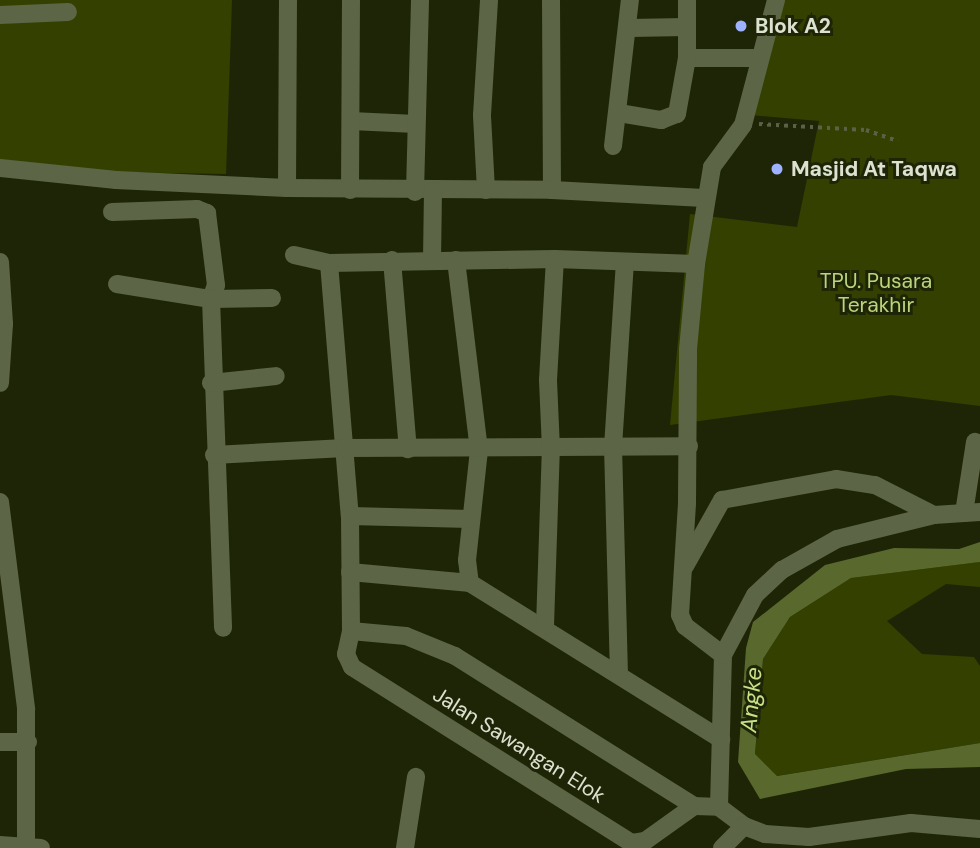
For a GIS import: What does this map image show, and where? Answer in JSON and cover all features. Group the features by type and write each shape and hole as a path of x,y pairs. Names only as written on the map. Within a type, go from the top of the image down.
{"street":[{"path":"0,21 2,0"},
{"path":"287,188 288,0"},
{"path":"350,190 351,0"},
{"path":"420,0 416,124 432,261"},
{"path":"486,190 482,115 489,0"},
{"path":"551,0 552,190"},
{"path":"613,146 631,0"},
{"path":"619,113 672,118 680,108 687,58 687,0"},
{"path":"723,655 685,626 680,606 689,446 688,349 704,198 720,152 743,125 776,0"},
{"path":"0,15 68,12"},
{"path":"629,28 687,27"},
{"path":"687,58 760,58"},
{"path":"351,121 416,124"},
{"path":"0,168 116,180 287,188 552,190 704,198"},
{"path":"112,212 197,209 206,213 216,285 211,299 211,383 223,628"},
{"path":"293,255 329,262 555,259 625,264 696,264"},
{"path":"545,626 551,449 548,380 555,259"},
{"path":"392,260 408,449"},
{"path":"456,260 479,450 470,519 470,583"},
{"path":"0,262 4,324 0,383"},
{"name":"Jalan Sawangan Elok","path":"329,262 350,516 351,631 346,654 352,667 632,843 645,841 694,806"},
{"path":"620,675 613,447 625,264"},
{"path":"117,285 211,299 272,298"},
{"path":"211,383 276,376"},
{"path":"975,442 972,512 934,515 838,539 782,570 755,595 723,655 719,807 744,826 765,834 809,843 912,823 980,829"},
{"path":"214,456 345,448 479,450 689,446"},
{"path":"687,503 722,500 836,479 875,485 934,515"},
{"path":"683,570 722,500"},
{"path":"0,502 9,638 28,742 31,847 0,845"},
{"path":"350,516 470,519"},
{"path":"350,572 470,583 545,626 721,739"},
{"name":"Jalan Sawangan Elok","path":"351,631 406,636 454,656 694,806 719,807"},
{"path":"0,742 28,742"},
{"path":"405,848 416,777"},
{"path":"722,848 744,826"},
{"path":"872,829 872,848"}],"path":[{"path":"743,125 806,123 866,130 898,141"}],"green space":[{"path":"0,0 232,0 226,174 105,172 0,161"},
{"name":"TPU. Pusara Terakhir","path":"781,0 980,0 980,406 891,395 670,425 690,214 797,227 819,121 750,115"},
{"path":"980,562 980,587 946,584 887,621 922,654 974,657 980,666 980,743 776,776 755,755 763,659 790,617 851,578"}],"water":[{"name":"Angke","path":"980,542 980,562 851,578 790,617 763,659 755,754 777,776 980,743 980,767 906,769 760,799 738,762 746,648 753,622 825,565 894,548 959,549"}],"place":[{"name":"Blok A2","path":"741,26"},
{"name":"Masjid At Taqwa","path":"777,169"}]}
